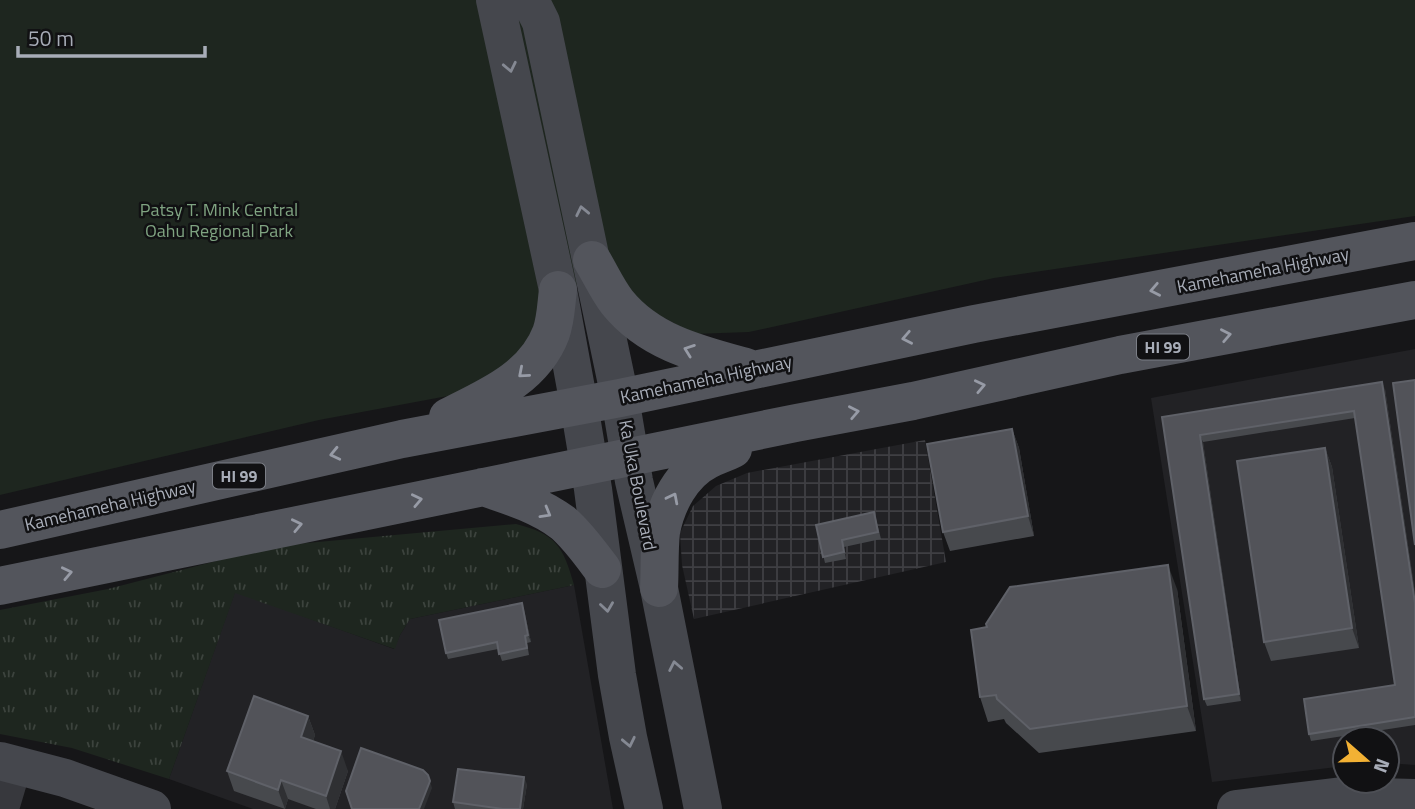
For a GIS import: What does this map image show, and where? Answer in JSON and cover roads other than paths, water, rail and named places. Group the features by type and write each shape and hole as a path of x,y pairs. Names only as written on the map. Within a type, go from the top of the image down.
{"main road":[{"name":"Kamehameha Highway","path":"0,530 402,439 620,398 988,322 1415,241"},
{"path":"592,260 616,300 630,316 653,334 684,349 755,369"},
{"path":"402,439 501,391 526,371 545,347 551,332 558,290"},
{"name":"HI 99","path":"0,586 913,401 1120,355 1415,300"},
{"path":"659,588 661,534 665,516 671,499 689,473 706,461 796,423"},
{"path":"483,487 528,503 563,524 578,538 602,569"}],"street":[{"path":"495,0 558,290 589,466 619,688 644,809"},
{"name":"Ka Uka Boulevard","path":"530,0 541,22 592,260 703,809"},
{"path":"5,809 9,763 65,778 152,809"},
{"path":"1236,809 1342,796 1415,798"}],"park label":[{"name":"Patsy T. Mink Central Oahu Regional Park","path":"219,220"}]}
